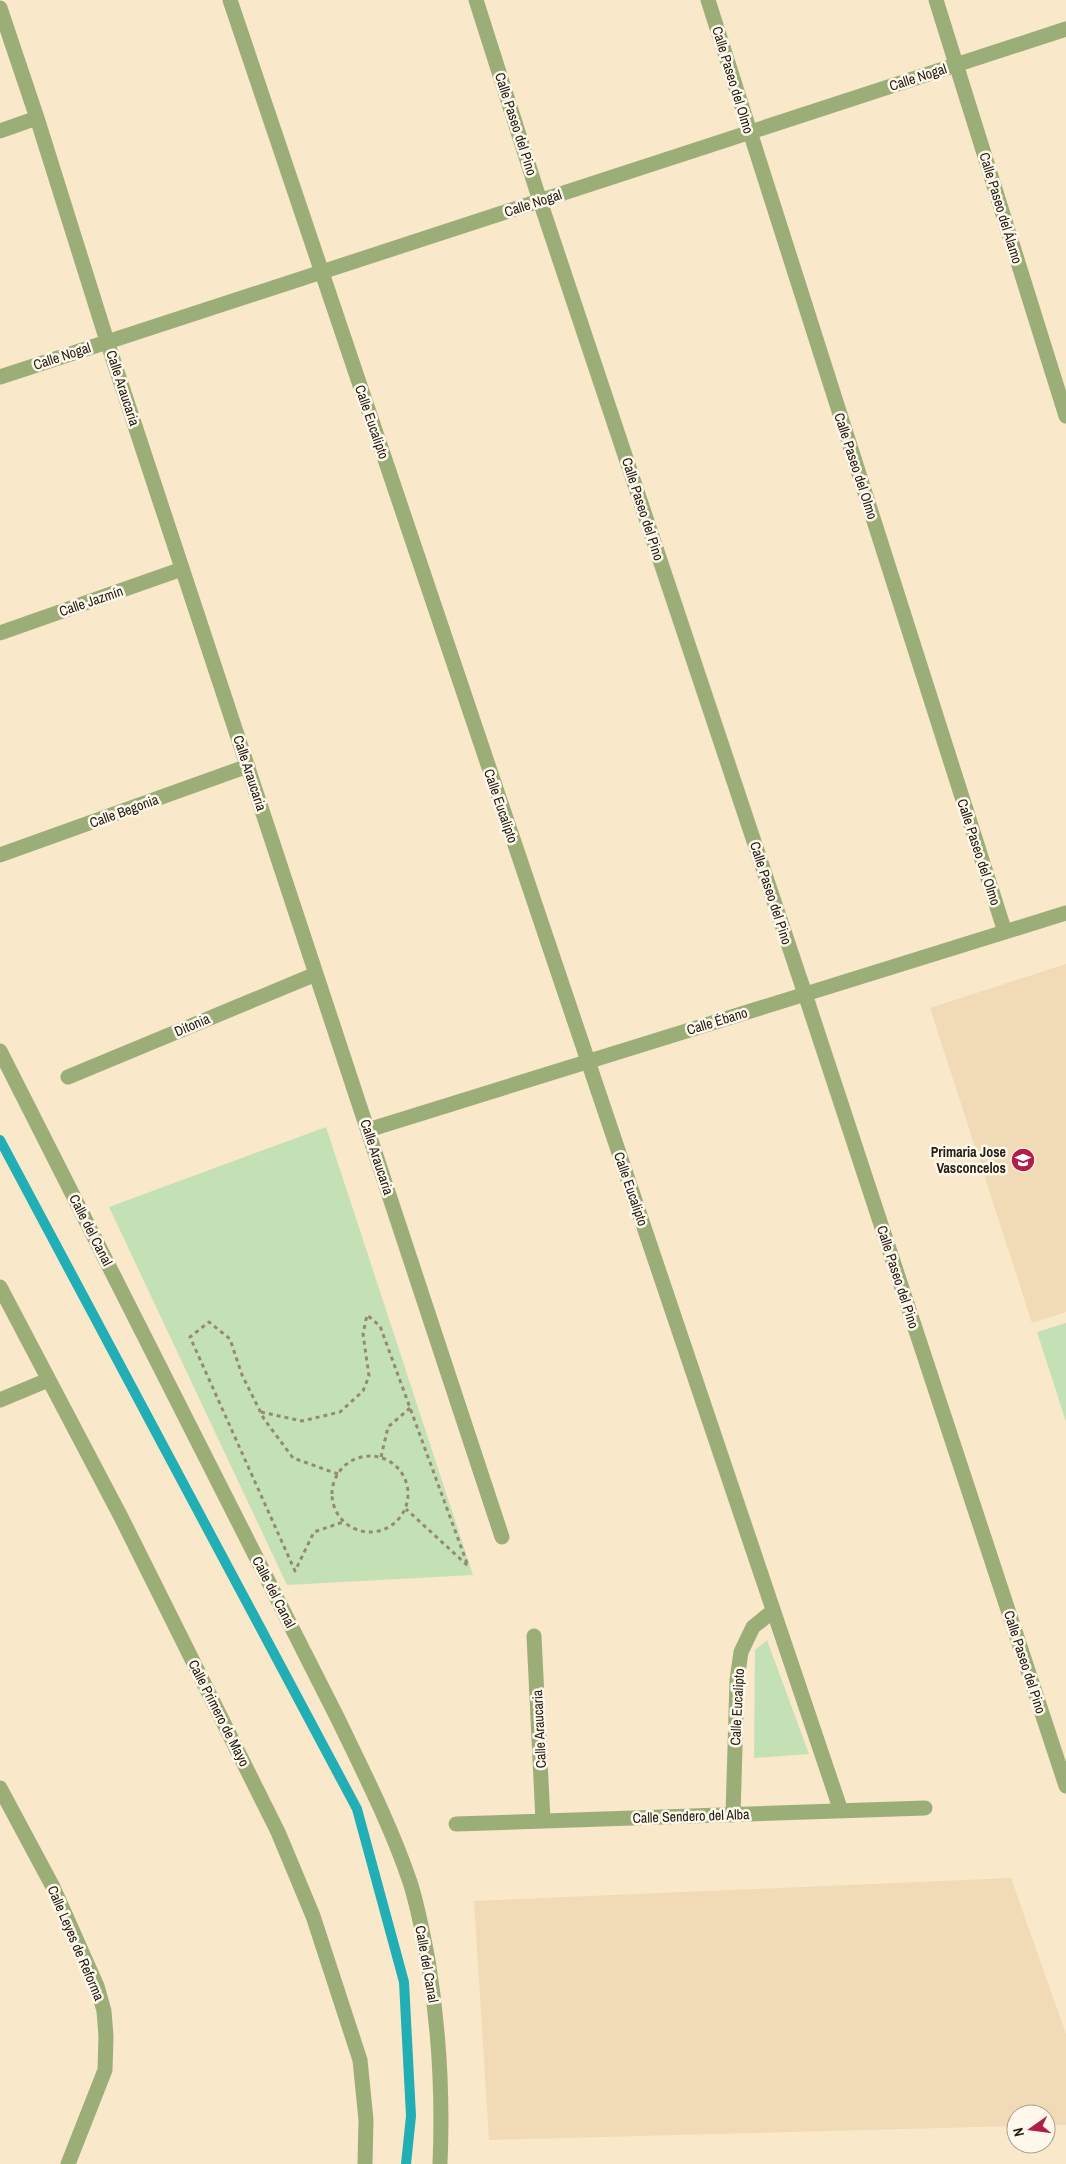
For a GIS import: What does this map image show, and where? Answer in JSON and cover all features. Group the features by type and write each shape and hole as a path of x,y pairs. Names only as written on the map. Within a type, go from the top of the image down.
{"street":[{"name":"Calle Eucalipto","path":"230,0 841,1811"},
{"name":"Calle Paseo del Pino","path":"476,0 540,200 805,994 1066,1786"},
{"name":"Calle Paseo del Olmo","path":"708,0 1005,932"},
{"name":"Calle Paseo del Álamo","path":"936,0 1066,416"},
{"name":"Calle Araucaria","path":"0,8 38,118 182,569 502,1537"},
{"name":"Calle Nogal","path":"0,376 1066,29"},
{"path":"0,131 38,118"},
{"name":"Calle Jazmín","path":"0,633 182,569"},
{"name":"Calle Begonia","path":"0,855 248,766"},
{"name":"Calle Ébano","path":"368,1130 1066,913"},
{"name":"Ditonia","path":"68,1077 316,974"},
{"name":"Calle del Canal","path":"0,1051 338,1719 386,1818 411,1884 423,1934 435,2003 442,2119 440,2164"},
{"name":"Calle Primero de Mayo","path":"0,1286 121,1517 278,1832 313,1916 360,2060 366,2120 365,2164"},
{"path":"0,1400 48,1380"},
{"name":"Calle Eucalipto","path":"733,1815 737,1680 741,1652 753,1627 773,1611"},
{"name":"Calle Araucaria","path":"534,1636 543,1821"},
{"name":"Calle Leyes de Reforma","path":"0,1788 53,1887 97,1986 104,2011 106,2036 105,2070 68,2164"},
{"name":"Calle Sendero del Alba","path":"456,1824 925,1808"}],"path":[{"path":"260,1412 302,1421 340,1412 363,1391 369,1376 363,1334 367,1315 380,1326 468,1566 406,1509"},
{"path":"338,1474 293,1458 260,1412 242,1374 230,1339 209,1322 190,1337 295,1571 314,1532 343,1522"},
{"path":"381,1457 388,1427 410,1408"},
{"path":"367,1456 381,1457 393,1463 403,1473 408,1485 409,1495 406,1509 399,1520 388,1529 375,1533 362,1532 343,1522 336,1511 332,1498 332,1486 338,1474 354,1459 367,1456"}],"shaded area":[{"name":"Primaria Jose Vasconcelos","path":"1066,964 1066,1312 1032,1323 930,1008"},
{"path":"1011,1878 1066,2034 1066,2125 1056,2125 1056,2104 1006,2104 1006,2126 489,2140 474,1901"}],"green space":[{"path":"326,1127 473,1575 287,1585 109,1207"},
{"path":"1066,1323 1066,1422 1037,1332"},
{"path":"767,1640 809,1754 754,1758 755,1650"}],"waterway":[{"path":"0,1140 357,1809 404,1982 411,2116 406,2164"}],"place":[{"name":"Primaria Jose Vasconcelos","path":"1023,1160"}]}
